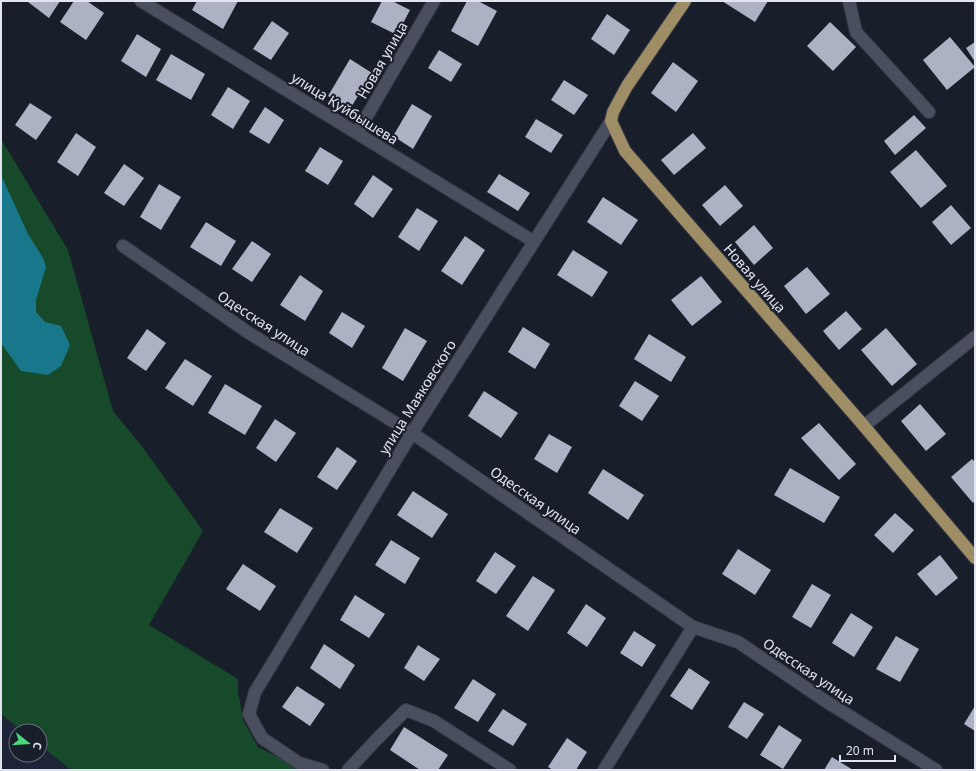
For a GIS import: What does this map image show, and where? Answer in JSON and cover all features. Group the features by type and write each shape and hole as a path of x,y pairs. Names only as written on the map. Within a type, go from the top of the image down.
{"main road":[{"path":"611,121 613,112 627,86 685,1"},
{"name":"Новая улица","path":"611,121 625,151 864,426 975,558"}],"street":[{"name":"улица Куйбышева","path":"141,1 533,242"},
{"name":"Новая улица","path":"357,133 434,1"},
{"path":"849,1 856,32 929,112"},
{"name":"улица Маяковского","path":"323,770 299,763 262,738 249,714 255,692 412,433 611,121"},
{"name":"Одесская улица","path":"123,246 249,333 412,433 693,627 738,642 827,702 936,770"},
{"path":"864,426 975,337"},
{"path":"604,770 693,627"},
{"path":"348,770 406,710 434,721 510,770"}],"shaded area":[{"path":"1,714 12,723 8,723 8,763 48,763 48,751 71,770 1,770"}],"green space":[{"path":"1,139 68,250 113,411 144,449 203,531 149,625 238,679 238,691 243,720 258,747 304,770 71,770 48,751 48,723 12,723 1,714"}],"water":[{"path":"1,175 28,234 43,258 46,267 36,300 36,312 45,322 61,326 70,345 61,366 48,375 21,371 1,343"}],"building":[{"path":"60,1 49,18 28,2"},
{"path":"74,1 87,1 104,13 86,40 60,22"},
{"path":"197,1 238,1 223,29 192,10"},
{"path":"382,1 392,1 410,10 397,35 371,22"},
{"path":"467,1 478,1 497,11 478,46 451,31"},
{"path":"722,1 768,1 755,22"},
{"path":"607,14 630,30 614,55 591,39"},
{"path":"272,21 289,33 271,60 253,49"},
{"path":"830,22 856,47 833,71 807,46"},
{"path":"137,34 161,49 146,77 121,61"},
{"path":"950,37 975,67 947,90 923,60"},
{"path":"975,42 975,62 966,48"},
{"path":"439,50 462,64 451,82 428,68"},
{"path":"171,54 205,74 191,100 156,80"},
{"path":"350,59 372,73 350,109 328,96"},
{"path":"673,62 698,81 676,112 651,93"},
{"path":"564,80 588,95 574,115 551,100"},
{"path":"228,87 250,101 233,129 211,115"},
{"path":"30,103 52,117 36,140 15,125"},
{"path":"412,104 432,116 413,149 393,136"},
{"path":"265,107 284,120 269,144 249,132"},
{"path":"914,115 926,128 895,155 884,141"},
{"path":"536,119 563,135 551,153 525,137"},
{"path":"76,133 96,147 78,176 57,162"},
{"path":"693,133 706,148 674,175 661,160"},
{"path":"320,147 343,161 328,185 305,171"},
{"path":"916,150 947,186 921,208 890,172"},
{"path":"124,164 144,178 124,206 104,193"},
{"path":"499,174 530,193 518,211 487,192"},
{"path":"373,175 393,189 373,218 354,204"},
{"path":"159,184 181,197 161,230 140,217"},
{"path":"725,185 743,206 720,226 702,205"},
{"path":"603,197 638,220 621,245 587,222"},
{"path":"951,205 971,228 951,245 932,222"},
{"path":"417,208 438,221 419,251 398,237"},
{"path":"206,222 236,241 221,266 190,247"},
{"path":"754,225 773,248 754,265 735,242"},
{"path":"465,236 485,250 462,285 441,271"},
{"path":"252,241 271,254 252,282 232,269"},
{"path":"573,250 608,272 592,297 557,275"},
{"path":"807,267 830,294 806,314 784,286"},
{"path":"300,275 323,291 305,321 280,305"},
{"path":"701,276 722,302 692,326 671,300"},
{"path":"846,311 862,329 839,350 823,331"},
{"path":"342,312 365,326 352,348 329,333"},
{"path":"523,327 550,344 535,369 508,352"},
{"path":"405,328 427,341 403,381 382,368"},
{"path":"886,328 917,364 892,386 861,350"},
{"path":"147,329 166,343 146,371 127,358"},
{"path":"649,334 686,357 671,382 634,359"},
{"path":"185,359 212,376 193,406 165,388"},
{"path":"635,381 659,396 642,421 619,406"},
{"path":"225,384 262,406 245,435 208,413"},
{"path":"484,391 518,413 501,438 468,416"},
{"path":"920,404 946,434 926,451 901,421"},
{"path":"275,419 296,433 276,462 256,448"},
{"path":"819,423 856,464 839,480 801,438"},
{"path":"549,434 572,447 557,473 534,459"},
{"path":"337,447 357,461 337,490 317,477"},
{"path":"972,459 975,462 975,500 973,503 951,477"},
{"path":"790,468 840,497 824,523 774,495"},
{"path":"603,469 644,495 628,520 588,493"},
{"path":"413,491 448,514 432,538 397,515"},
{"path":"280,508 313,528 297,553 264,532"},
{"path":"895,513 914,530 893,553 874,535"},
{"path":"391,540 420,558 405,584 375,565"},
{"path":"738,549 771,570 755,595 722,574"},
{"path":"495,552 516,566 496,594 476,581"},
{"path":"940,555 958,578 936,596 917,574"},
{"path":"243,564 276,586 260,611 226,589"},
{"path":"533,576 555,590 528,631 506,616"},
{"path":"812,584 831,595 811,628 792,617"},
{"path":"355,595 385,614 369,638 340,620"},
{"path":"586,604 606,618 587,647 567,633"},
{"path":"851,613 873,627 854,657 832,643"},
{"path":"634,631 656,645 642,667 620,653"},
{"path":"896,636 919,649 900,682 876,669"},
{"path":"324,644 355,665 340,689 310,668"},
{"path":"418,645 440,659 424,681 404,668"},
{"path":"689,668 710,682 692,710 670,696"},
{"path":"473,679 496,694 478,722 454,708"},
{"path":"297,686 325,704 310,726 282,707"},
{"path":"744,702 764,714 747,739 728,727"},
{"path":"975,706 975,731 964,724"},
{"path":"503,709 527,724 513,746 488,731"},
{"path":"779,725 802,740 783,769 760,755"},
{"path":"404,727 448,755 438,770 420,770 390,750"},
{"path":"567,738 587,752 576,770 553,770 548,767"},
{"path":"832,757 853,770 824,770"}]}
